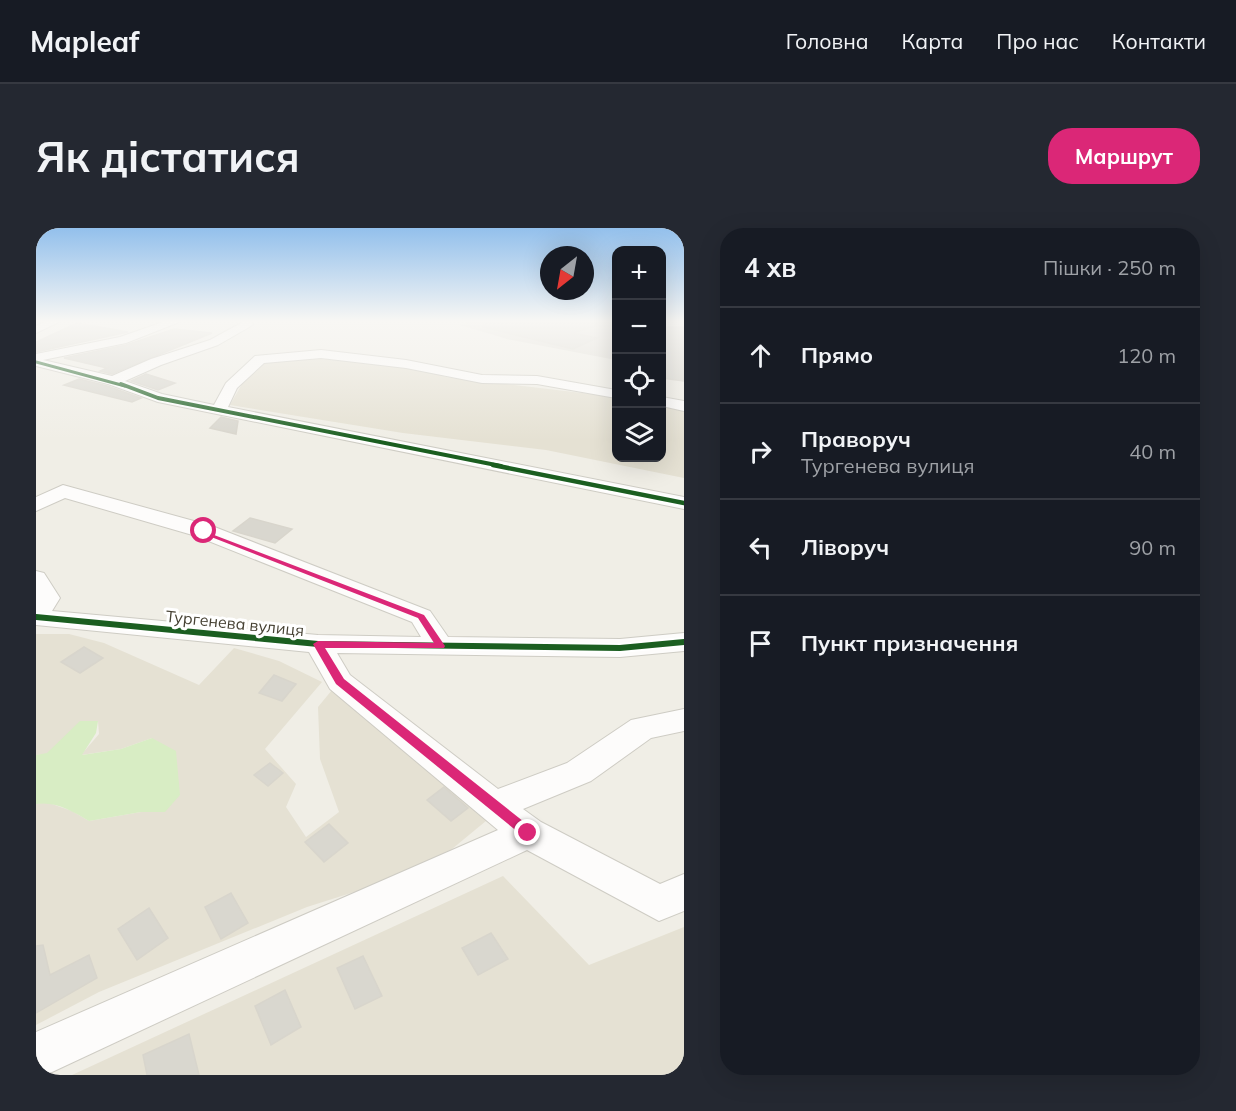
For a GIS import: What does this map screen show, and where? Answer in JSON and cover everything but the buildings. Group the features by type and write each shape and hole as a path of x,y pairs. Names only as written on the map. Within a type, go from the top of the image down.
{"street":[{"path":"38,361 113,381 158,398 684,503"},
{"path":"113,381 163,361"},
{"path":"219,411 231,386 258,361"},
{"path":"376,361 482,379 537,380 612,392"},
{"path":"666,403 684,406"},
{"path":"42,497 63,491 204,531 421,616 441,646"},
{"path":"36,578 48,598 36,616"},
{"name":"Тургенева вулиця","path":"36,616 318,644 620,648 684,642"},
{"path":"318,644 340,682 528,833 659,903 684,892"},
{"path":"495,805 579,772 642,728 684,720"},
{"path":"36,1056 528,833"}],"shaded area":[{"path":"265,361 354,361 437,372 445,377 612,397 612,462 666,462 666,406 684,409 684,478 546,450 403,433 230,405 242,384"},
{"path":"36,634 69,634 104,643 199,685 234,648 279,661 322,682 265,749 296,784 286,807 306,837 339,812 320,759 318,707 332,690 492,816 452,849 395,879 307,907 99,992 36,1025 36,804 46,802 72,811 89,821 141,812 165,812 152,738 121,749 81,755 99,734 98,721 52,754 36,755"},
{"path":"503,876 589,965 684,927 684,1075 72,1075"}],"green space":[{"path":"80,721 98,721 96,733 82,755 121,749 152,738 176,751 180,795 165,812 141,812 89,821 57,805 36,804 36,755 47,753"}],"cycle path":[{"path":"36,362 113,381 158,398 684,503"},
{"path":"36,617 318,644 620,648 684,642"}],"route":[{"path":"204,531 421,616 441,646 318,644 340,682 528,833"}]}
